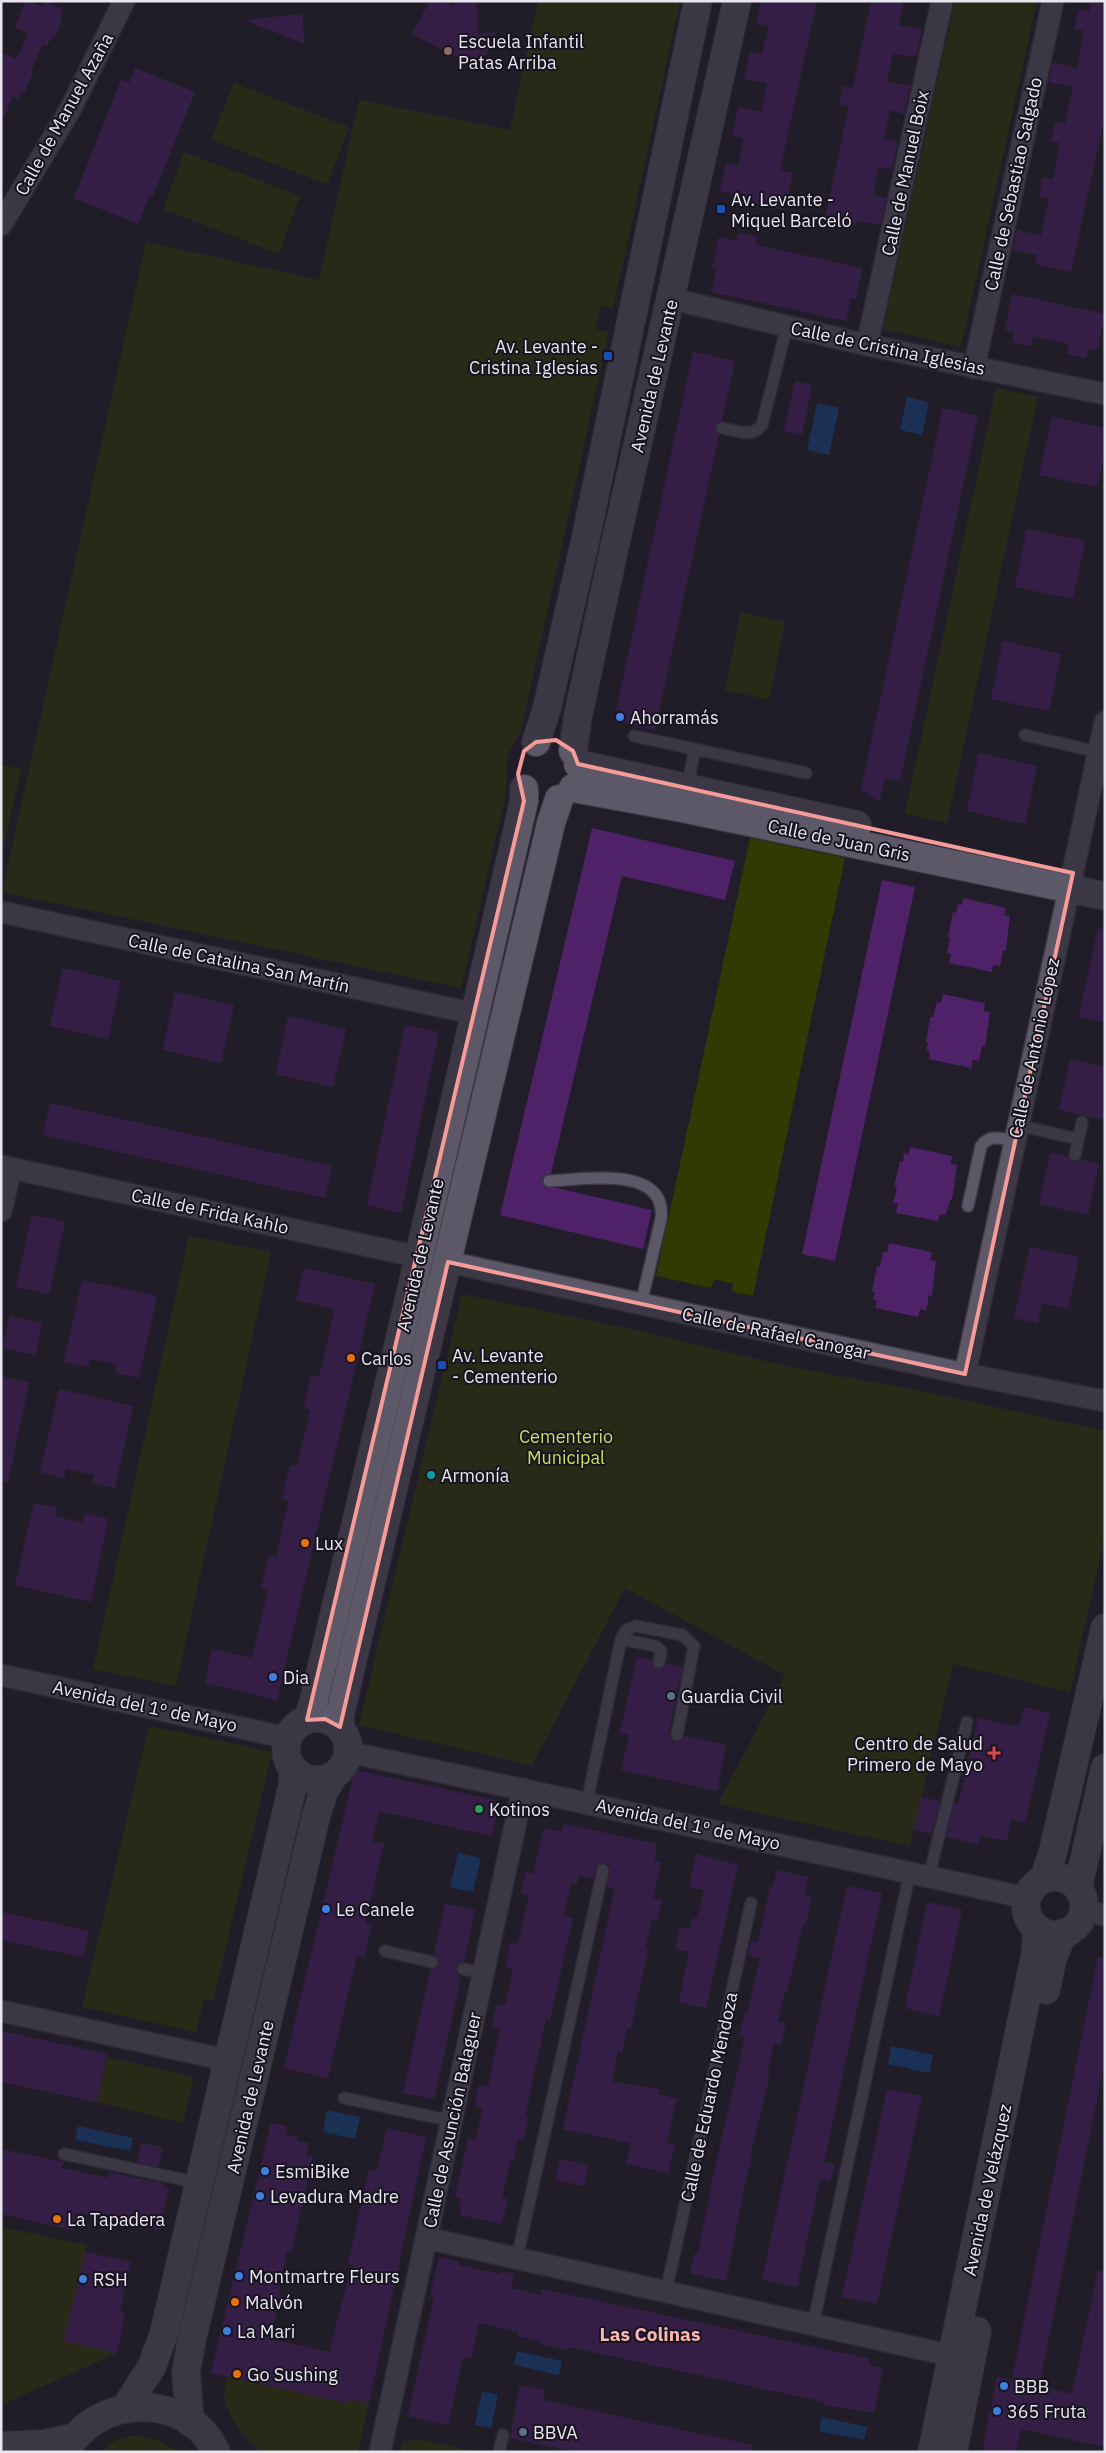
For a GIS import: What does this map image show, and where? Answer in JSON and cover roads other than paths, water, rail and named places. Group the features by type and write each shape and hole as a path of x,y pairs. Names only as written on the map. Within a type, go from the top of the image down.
{"street":[{"name":"Calle de Manuel Azaña","path":"1,225 71,108 124,1"},
{"name":"Avenida de Levante","path":"298,1729 312,1708 476,1014 524,801 525,764 547,708 584,546 698,1"},
{"name":"Avenida de Levante","path":"344,1740 340,1715 551,822 571,775 580,706 738,1"},
{"name":"Calle de Manuel Boix","path":"867,345 942,1"},
{"name":"Calle de Sebastiao Salgado","path":"974,368 1052,1"},
{"name":"Calle de Cristina Iglesias","path":"672,299 867,345 1105,394"},
{"name":"Calle de Antonio López","path":"965,1374 1015,1133 1105,722"},
{"path":"556,740 571,775 547,800 534,797 525,764 556,740"},
{"name":"Calle de Juan Gris","path":"571,775 687,787 1071,881 1105,896"},
{"name":"Calle de Juan Gris","path":"571,775 682,808 1071,881 1105,880"},
{"name":"Calle de Catalina San Martín","path":"1,912 476,1014"},
{"path":"1,1211 6,1167"},
{"name":"Calle de Frida Kahlo","path":"6,1167 419,1257"},
{"name":"Calle de Rafael Canogar","path":"448,1262 965,1374 1105,1401"},
{"path":"1105,1628 1053,1852 1035,1888 1027,1914 1035,1927 1048,1934 1063,1933 1074,1927 1088,1905 1105,1768"},
{"name":"Avenida del 1º de Mayo","path":"1,1675 298,1729"},
{"path":"325,1719 344,1740 344,1766 332,1776 322,1780 311,1780 301,1775 293,1768 286,1753 298,1729 325,1719"},
{"name":"Avenida del 1º de Mayo","path":"344,1740 523,1789 919,1874 1035,1888"},
{"name":"Avenida de Levante","path":"126,2408 152,2366 164,2333 293,1784 293,1768"},
{"name":"Avenida de Levante","path":"190,2422 186,2372 192,2339 316,1816 324,1791 332,1776"},
{"name":"Calle de Asunción Balaguer","path":"380,2452 452,2121 473,1971 523,1789"},
{"path":"1035,1888 1051,1877 1066,1879 1088,1905"},
{"name":"Avenida de Velázquez","path":"932,2452 1035,1956 1037,1939 1035,1927"},
{"name":"Avenida de Velázquez","path":"952,2452 1052,1960 1063,1933"},
{"path":"1,2011 196,2053 212,2057 226,2065"},
{"path":"426,2238 952,2356"},
{"path":"1,2446 71,2444 90,2423 107,2413 126,2408 148,2406 170,2411 190,2422 203,2433 216,2452"}],"lane":[{"path":"722,428 748,433 757,431 762,425 787,326"},
{"path":"1025,735 1098,752"},
{"path":"634,736 806,773"},
{"path":"687,787 695,749"},
{"path":"1075,1155 1082,1122"},
{"path":"968,1206 981,1146 986,1139 1015,1133 1078,1139"},
{"path":"549,1182 626,1179 644,1184 655,1192 662,1207 661,1219 641,1304"},
{"path":"587,1802 621,1639 626,1630 636,1626 682,1635 694,1646 677,1735"},
{"path":"621,1639 655,1646 661,1651 659,1662"},
{"path":"813,2325 919,1874 967,1722"},
{"path":"517,2258 604,1870"},
{"name":"Calle de Eduardo Mendoza","path":"666,2292 751,1903"},
{"path":"385,1951 432,1962"},
{"path":"344,2098 452,2121"},
{"path":"64,2154 199,2183"},
{"path":"499,2452 503,2435"}],"water":[{"path":"907,397 929,402 922,435 900,430"},
{"path":"817,403 839,408 829,455 807,450"},
{"path":"458,1853 481,1858 473,1892 450,1887"},
{"path":"891,2046 933,2055 929,2073 888,2064"},
{"path":"327,2110 360,2117 355,2139 323,2132"},
{"path":"78,2126 133,2138 130,2151 75,2140"},
{"path":"517,2351 562,2361 559,2375 514,2365"},
{"path":"482,2391 498,2395 491,2428 475,2425"},
{"path":"822,2417 867,2427 864,2440 819,2431"}],"place":[{"name":"Escuela Infantil Patas Arriba","path":"448,51"},
{"name":"Av. Levante - Miquel Barceló","path":"721,209"},
{"name":"Av. Levante - Cristina Iglesias","path":"608,356"},
{"name":"Ahorramás","path":"620,717"},
{"name":"Carlos","path":"351,1358"},
{"name":"Av. Levante - Cementerio","path":"442,1365"},
{"name":"Armonía","path":"431,1475"},
{"name":"Lux","path":"305,1543"},
{"name":"Dia","path":"273,1677"},
{"name":"Guardia Civil","path":"671,1696"},
{"name":"Centro de Salud Primero de Mayo","path":"994,1753"},
{"name":"Kotinos","path":"479,1809"},
{"name":"Le Canele","path":"326,1909"},
{"name":"EsmiBike","path":"265,2171"},
{"name":"Levadura Madre","path":"260,2196"},
{"name":"La Tapadera","path":"57,2219"},
{"name":"Montmartre Fleurs","path":"239,2276"},
{"name":"RSH","path":"83,2279"},
{"name":"Malvón","path":"235,2302"},
{"name":"La Mari","path":"227,2331"},
{"name":"Go Sushing","path":"237,2374"},
{"name":"BBB","path":"1004,2386"},
{"name":"365 Fruta","path":"997,2411"},
{"name":"BBVA","path":"523,2432"}],"district":[{"name":"Las Colinas","path":"650,2334"}],"park label":[{"name":"Cementerio Municipal","path":"566,1446"}]}
